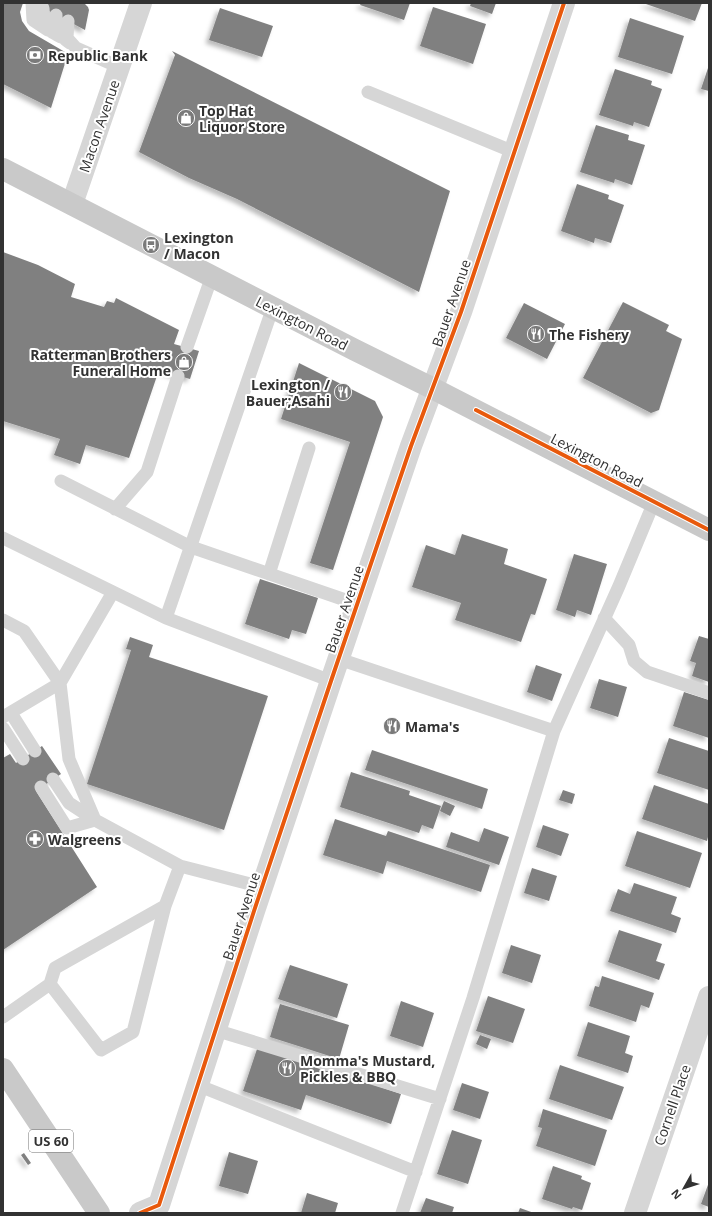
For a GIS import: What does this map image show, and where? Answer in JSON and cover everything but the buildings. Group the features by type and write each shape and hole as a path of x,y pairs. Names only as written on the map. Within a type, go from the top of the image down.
{"main road":[{"name":"Lexington Road","path":"3,169 709,530"},
{"name":"US 60","path":"3,1069 99,1213"}],"street":[{"name":"Macon Avenue","path":"72,204 141,3"},
{"name":"Bauer Avenue","path":"140,1213 159,1205 215,1030 331,681 411,446 460,312 564,3"},
{"name":"Cornell Place","path":"635,1213 709,997"}],"lane":[{"path":"38,5 33,20 63,38 76,48 119,67"},
{"path":"56,15 56,27 63,38"},
{"path":"68,21 67,38 76,48"},
{"path":"368,92 514,152"},
{"path":"187,348 212,276"},
{"path":"166,618 273,308"},
{"path":"115,509 146,472 178,376"},
{"path":"269,574 309,448"},
{"path":"61,481 190,548 357,604"},
{"path":"402,1213 473,998 554,731 654,502"},
{"path":"3,538 166,618 331,681"},
{"path":"34,751 7,715 60,683 113,592"},
{"path":"604,618 629,645 634,661 647,672 709,693"},
{"path":"3,620 24,631 60,683 69,759 95,820"},
{"path":"339,659 554,731"},
{"path":"3,728 23,759"},
{"path":"53,779 69,804 95,820 180,866 262,887"},
{"path":"41,787 67,828 95,820"},
{"path":"50,984 101,1050 133,1032 165,906 180,866"},
{"path":"3,1016 50,984 55,968 165,906"},
{"path":"215,1030 440,1099"},
{"path":"197,1085 416,1172"}],"cycle path":[{"path":"140,1213 159,1205 254,911 331,681 411,446 461,312 564,3"},
{"path":"476,410 709,530"}],"place":[{"name":"Republic Bank","path":"35,55"},
{"name":"Top Hat Liquor Store","path":"186,118"},
{"name":"Lexington / Macon","path":"151,245"},
{"name":"The Fishery","path":"536,334"},
{"name":"Ratterman Brothers Funeral Home","path":"184,362"},
{"name":"Lexington / Bauer;Asahi","path":"343,392"},
{"name":"Mama's","path":"392,726"},
{"name":"Walgreens","path":"35,839"},
{"name":"Momma's Mustard, Pickles & BBQ","path":"287,1068"}]}
